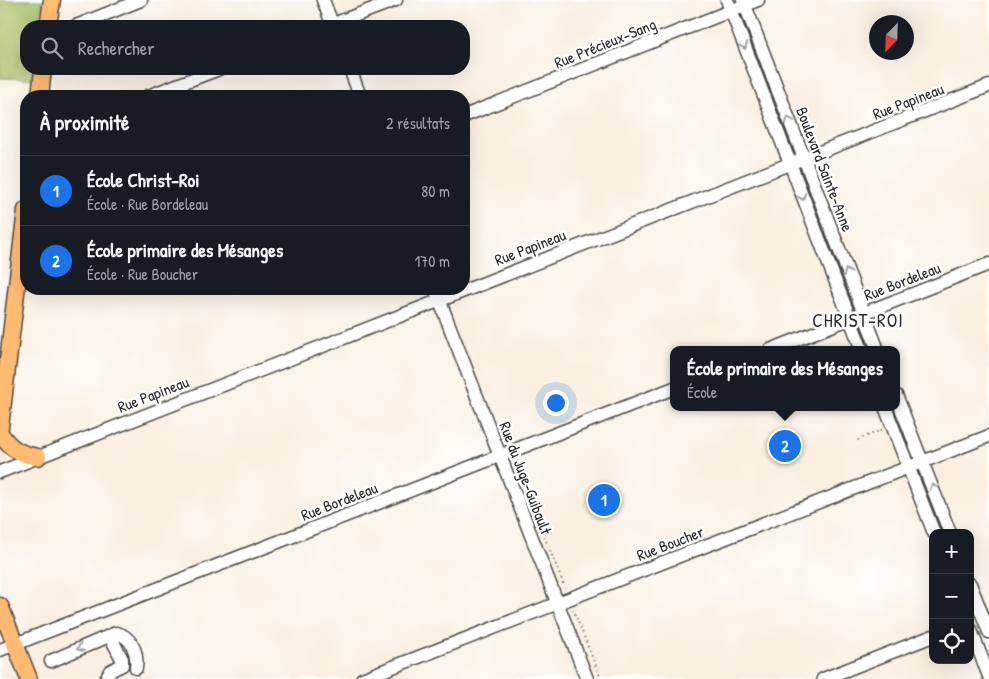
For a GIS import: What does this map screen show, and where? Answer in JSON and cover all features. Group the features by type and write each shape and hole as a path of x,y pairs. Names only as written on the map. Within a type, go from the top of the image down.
{"main road":[{"path":"49,20 52,0"},
{"path":"41,90 42,75"},
{"path":"0,427 3,373 20,295"},
{"path":"0,433 6,444 16,451 38,457"},
{"path":"0,606 29,679"}],"street":[{"path":"91,20 141,0"},
{"path":"323,0 329,20"},
{"path":"346,20 396,0"},
{"name":"Rue Précieux-Sang","path":"470,113 729,5 758,0"},
{"name":"Boulevard Sainte-Anne","path":"743,2 876,346"},
{"name":"Boulevard Sainte-Anne","path":"729,5 860,346"},
{"path":"164,90 203,75"},
{"path":"352,75 358,90"},
{"name":"Rue Papineau","path":"470,283 803,159 989,86"},
{"name":"Rue Bordeleau","path":"780,346 989,264"},
{"name":"Rue Papineau","path":"0,472 437,295"},
{"name":"Rue du Juge-Guibault","path":"437,295 587,679"},
{"name":"Rue Bordeleau","path":"0,650 670,390"},
{"path":"900,405 948,529"},
{"path":"887,411 932,529"},
{"name":"Rue Boucher","path":"362,679 989,436"},
{"path":"974,592 986,615 989,632"},
{"path":"974,620 986,615"},
{"path":"106,678 110,670 122,665 117,635"},
{"path":"51,660 117,635 129,638 138,658 136,668"},
{"path":"823,679 929,638"},
{"path":"974,638 989,676"}],"path":[{"path":"858,440 893,426"}],"green space":[{"path":"0,0 43,0 41,20 20,20 20,75 33,75 33,79 0,78"}],"place":[{"name":"École primaire des Mésanges","path":"785,446"},
{"name":"École Christ-Roi","path":"604,500"}],"district":[{"name":"CHRIST-ROI","path":"858,320"}]}
